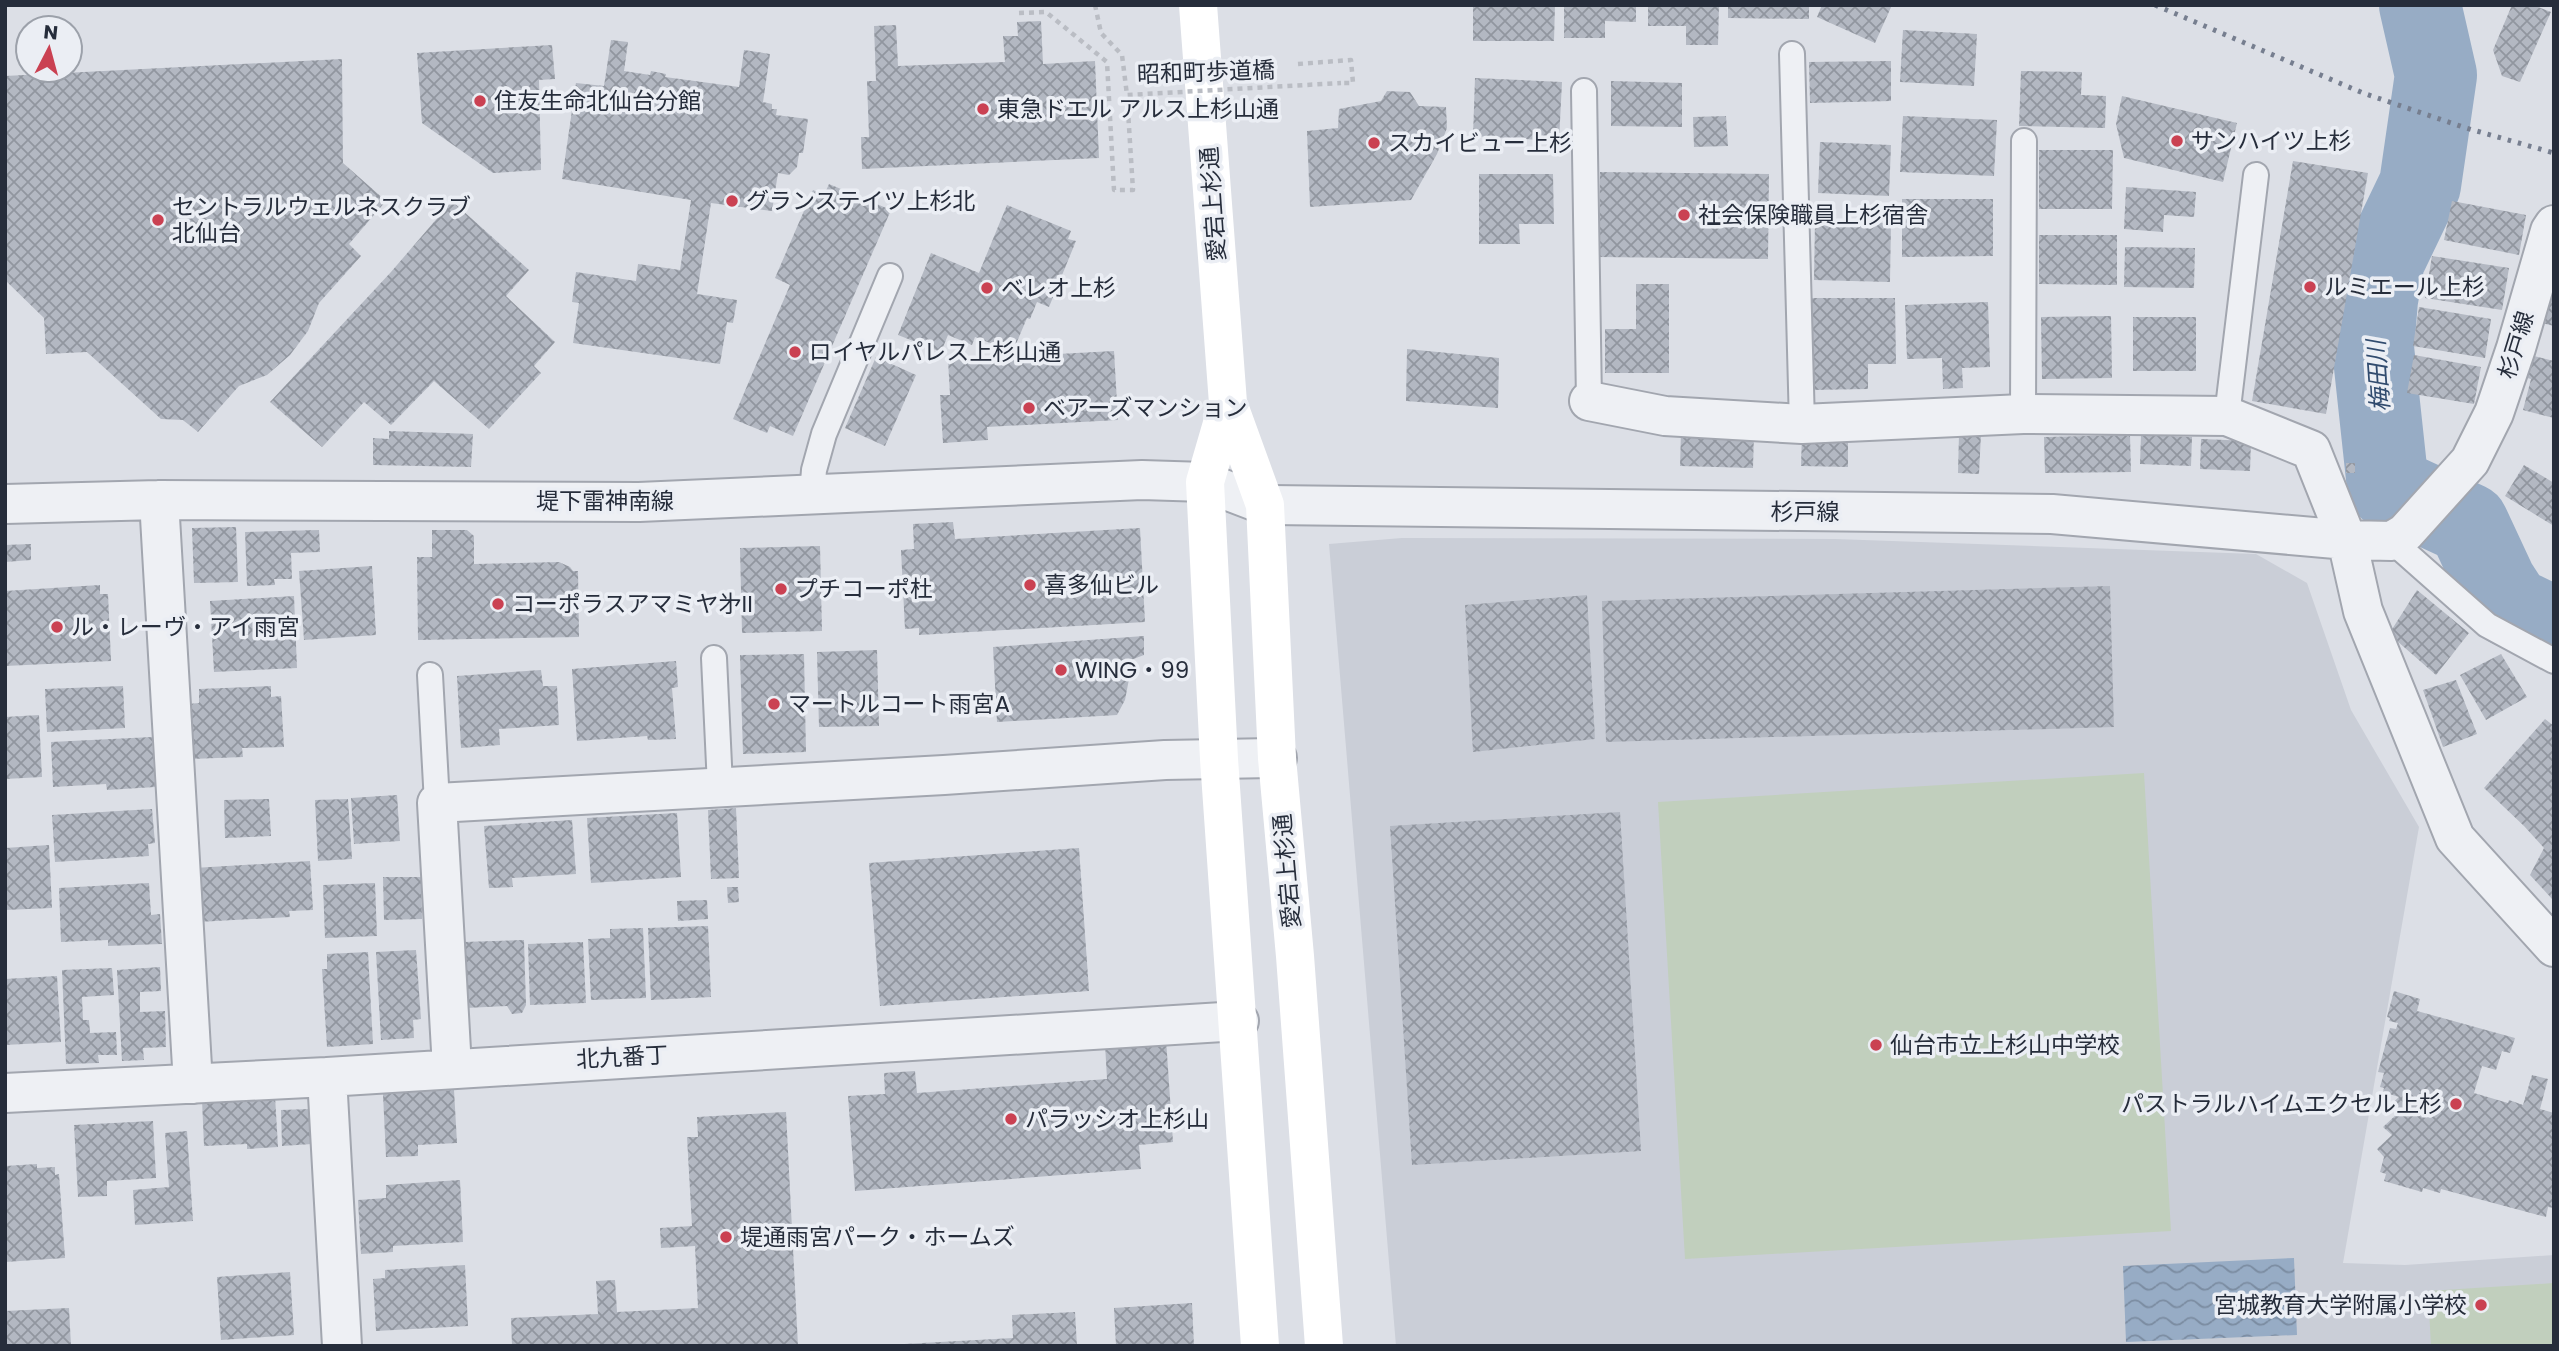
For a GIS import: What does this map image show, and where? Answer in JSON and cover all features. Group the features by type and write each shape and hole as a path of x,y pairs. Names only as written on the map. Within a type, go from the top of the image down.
{"street":[{"name":"愛宕上杉通","path":"1198,5 1228,403 1265,505 1277,758 1295,956 1324,1346"},
{"name":"杉戸線","path":"1205,482 1265,505 2052,514 2347,540 2398,537 2470,461 2494,413 2552,229"},
{"path":"1589,401 1665,416 1802,424 2023,414 2227,416 2311,450 2347,540 2363,611 2455,838 2554,947"},
{"name":"愛宕上杉通","path":"1228,403 1205,482 1219,759 1261,1346"},
{"name":"堤下雷神南線","path":"5,504 159,500 639,502 1142,480 1205,482"},
{"path":"159,500 193,1084"},
{"path":"452,1068 437,803 1219,759 1277,758"},
{"name":"北九番丁","path":"5,1093 327,1077 1239,1021"},
{"path":"327,1077 342,1346"}],"lane":[{"path":"1792,54 1802,424"},
{"path":"1584,91 1589,401"},
{"path":"2023,414 2024,141"},
{"path":"2227,416 2256,175"},
{"path":"812,495 814,470 824,434 890,276"},
{"path":"2398,537 2487,625 2554,661"},
{"path":"713,658 720,786"},
{"path":"430,675 437,803"}],"path":[{"name":"昭和町歩道橋","path":"1095,5 1101,33 1122,55 1127,95 1353,83 1351,60 1298,64"},
{"path":"1019,13 1046,12 1107,62 1114,190 1133,190 1127,95"}],"shaded area":[{"name":"仙台市立上杉山中学校","path":"1402,538 1835,539 2256,554 2307,583 2351,710 2419,827 2343,1263 2405,1265 2554,1255 2554,1346 1396,1346 1329,544"}],"green space":[{"path":"2144,773 2171,1231 1685,1259 1658,802"},
{"path":"2554,1283 2554,1346 2431,1346 2428,1291"}],"water":[{"path":"2294,1258 2297,1335 2126,1342 2123,1266"}],"building":[{"path":"1473,5 1555,5 1554,41 1473,41"},
{"path":"1564,5 1636,5 1636,22 1605,21 1605,38 1564,38"},
{"path":"1648,5 1719,5 1718,45 1686,45 1686,26 1648,26"},
{"path":"1728,5 1809,5 1809,19 1728,18"},
{"path":"1822,5 1892,5 1875,43 1817,17"},
{"path":"2512,5 2533,5 2551,12 2520,82 2502,76 2493,50"},
{"name":"東急ドエル アルス上杉山通","path":"1041,21 1043,64 1095,61 1099,158 862,169 861,137 869,137 867,81 876,81 874,26 896,25 898,66 1005,62 1003,36 1018,36 1017,22"},
{"path":"1903,30 1977,34 1974,86 1900,82"},
{"name":"グランステイツ上杉北","path":"611,40 628,42 624,71 650,75 651,71 666,74 665,77 739,87 744,50 770,54 763,102 772,104 772,109 777,109 776,115 808,119 803,153 799,153 797,167 789,175 778,173 772,211 711,203 697,294 737,300 733,323 727,322 720,364 573,343 579,303 572,302 576,272 636,281 638,264 680,270 691,200 562,179 576,83 604,86"},
{"name":"住友生命北仙台分館","path":"552,45 555,79 539,80 541,170 493,173 422,123 417,53"},
{"path":"342,59 343,163 386,201 349,244 361,256 319,303 308,331 290,355 267,375 239,386 198,432 183,420 161,419 87,352 46,354 44,318 5,280 5,76 14,76 14,84 84,84 84,72"},
{"path":"1891,61 1891,101 1810,103 1809,62"},
{"path":"2021,71 2082,72 2081,95 2106,96 2105,128 2019,126"},
{"path":"1475,78 1562,82 1559,141 1473,136"},
{"path":"1611,81 1682,83 1682,127 1611,126"},
{"name":"スカイビュー上杉","path":"1387,91 1410,92 1419,106 1446,107 1447,128 1437,154 1411,200 1310,207 1307,131 1338,128 1339,109 1381,101"},
{"name":"サンハイツ上杉","path":"2122,96 2237,123 2223,182 2124,158 2116,124"},
{"path":"1726,116 1728,146 1694,147 1693,117"},
{"path":"1903,116 1997,120 1994,176 1900,172"},
{"path":"1820,142 1891,145 1889,196 1818,193"},
{"path":"2039,150 2113,150 2112,209 2039,209"},
{"name":"ルミエール上杉","path":"2293,161 2368,173 2326,414 2252,401"},
{"name":"社会保険職員上杉宿舎","path":"1600,172 1769,174 1768,259 1599,257"},
{"path":"1479,174 1553,174 1554,224 1519,224 1520,244 1479,244"},
{"name":"ロイヤルパレス上杉山通","path":"829,184 891,210 793,436 770,426 767,433 733,419 790,285 775,278 813,190 824,195"},
{"path":"2126,187 2196,192 2194,217 2164,215 2163,232 2124,229"},
{"path":"1902,199 1993,199 1993,256 1902,257"},
{"path":"452,201 529,270 506,296 555,342 534,366 541,373 489,429 434,381 391,425 364,402 322,447 270,402 391,272"},
{"path":"2452,201 2526,215 2519,255 2444,240"},
{"name":"ベレオ上杉","path":"1007,205 1071,231 1068,239 1076,241 1049,307 1037,302 1016,344 1008,341 1005,349 975,337 972,345 948,335 941,352 898,335 931,253 979,273"},
{"path":"1815,221 1891,223 1890,282 1814,280"},
{"path":"2039,235 2117,235 2117,285 2039,284"},
{"path":"2125,247 2195,248 2194,288 2124,287"},
{"path":"2432,256 2509,268 2502,310 2425,298"},
{"path":"2554,266 2554,326 2542,323"},
{"path":"1636,284 1669,284 1669,373 1605,373 1605,329 1636,329"},
{"path":"1811,298 1895,298 1896,364 1868,364 1868,389 1811,390"},
{"path":"1988,302 1990,367 1962,368 1963,388 1943,389 1942,358 1907,359 1905,305"},
{"path":"2419,307 2491,319 2485,358 2413,346"},
{"path":"2111,316 2112,378 2042,379 2041,317"},
{"path":"2133,317 2196,317 2196,371 2133,371"},
{"path":"1407,349 1499,358 1498,408 1406,401"},
{"name":"ベアーズマンション","path":"1114,351 1118,420 987,427 988,440 943,443 940,395 950,395 948,360"},
{"path":"2526,354 2554,361 2554,418 2523,410 2531,379 2520,376"},
{"path":"2414,355 2481,367 2474,404 2407,393"},
{"path":"876,357 916,375 885,446 845,428"},
{"path":"389,431 473,434 471,467 373,465 373,438 389,439"},
{"path":"1681,431 1754,433 1753,468 1680,466"},
{"path":"1802,433 1848,434 1848,467 1801,466"},
{"path":"1959,434 1981,434 1979,474 1958,473"},
{"path":"2130,435 2131,472 2045,473 2044,437"},
{"path":"2141,435 2192,437 2191,466 2140,464"},
{"path":"2201,439 2251,441 2250,471 2200,469"},
{"path":"2346,463 2355,463 2355,473 2346,473"},
{"path":"2524,465 2554,483 2554,526 2505,496"},
{"name":"喜多仙ビル","path":"953,522 955,539 1140,528 1145,622 919,635 919,628 905,629 901,550 914,549 913,524"},
{"path":"236,527 238,582 194,583 192,528"},
{"path":"319,530 320,552 291,553 292,579 274,579 275,585 247,586 245,532"},
{"name":"コーポラスアマミヤ㐧II","path":"432,530 467,530 474,536 474,564 559,562 573,571 578,571 579,637 418,640 417,557 432,557"},
{"path":"31,544 31,560 5,562 5,545"},
{"name":"プチコーポ杜","path":"820,546 822,631 742,633 740,548"},
{"path":"372,566 376,635 304,640 299,571"},
{"name":"ル・レーヴ・アイ雨宮","path":"100,585 100,594 108,594 111,661 5,666 5,591"},
{"path":"2110,586 2114,727 1606,742 1602,601"},
{"path":"2417,590 2469,633 2436,675 2389,634"},
{"path":"1587,595 1595,739 1473,752 1465,605"},
{"path":"294,596 297,668 214,672 210,601"},
{"name":"WING・99","path":"1144,636 1144,655 1128,661 1129,679 1125,700 1117,715 997,722 993,647"},
{"path":"877,650 879,726 819,727 817,652"},
{"name":"マートルコート雨宮A","path":"804,654 806,752 743,754 740,655"},
{"path":"2501,654 2527,697 2486,720 2460,675"},
{"path":"676,661 678,687 672,688 676,739 648,740 647,736 577,741 572,669"},
{"path":"541,670 543,686 557,686 559,725 499,729 500,745 461,748 457,676"},
{"path":"2456,680 2477,734 2443,747 2423,690"},
{"path":"123,686 125,728 47,732 45,689"},
{"path":"271,686 271,697 281,696 284,747 242,748 243,757 191,759 188,704 199,703 199,689"},
{"path":"39,715 42,777 5,779 5,717"},
{"path":"2545,719 2554,726 2554,901 2530,875 2544,848 2484,788"},
{"path":"152,737 155,787 107,790 106,784 53,787 51,742"},
{"path":"397,795 400,841 354,844 351,798"},
{"path":"269,799 271,836 225,838 224,800"},
{"path":"348,799 352,859 318,861 315,800"},
{"path":"736,808 739,878 711,879 708,810"},
{"path":"152,809 155,843 148,844 149,856 55,862 52,815"},
{"path":"1620,812 1641,1151 1412,1165 1390,826"},
{"path":"677,813 681,877 591,883 587,818"},
{"path":"572,820 576,874 512,878 513,887 489,888 484,826"},
{"path":"49,845 52,908 5,910 5,848"},
{"path":"1079,848 1089,991 880,1006 869,863"},
{"path":"310,861 313,910 289,911 290,917 198,922 194,868"},
{"path":"383,877 421,877 422,919 384,920"},
{"path":"149,883 151,915 160,914 162,944 108,946 108,940 61,942 59,888"},
{"path":"375,883 377,936 325,938 323,885"},
{"path":"727,887 738,887 739,902 728,903"},
{"path":"707,900 708,919 678,921 677,901"},
{"path":"708,926 711,997 651,1000 648,928"},
{"path":"643,928 646,998 591,1000 588,939 610,938 610,929"},
{"path":"524,940 526,1005 522,1013 512,1014 507,1006 466,1008 463,942"},
{"path":"583,942 586,1003 530,1005 528,944"},
{"path":"416,950 421,1019 413,1020 414,1038 381,1040 376,952"},
{"path":"368,952 373,1044 327,1047 322,969 327,969 327,954"},
{"path":"160,967 161,991 140,992 140,1012 165,1011 166,1047 143,1048 144,1060 122,1061 117,970"},
{"path":"112,968 114,995 82,997 83,1020 89,1020 90,1033 116,1032 117,1055 98,1055 99,1063 66,1064 62,970"},
{"path":"57,976 61,1042 5,1045 5,979"},
{"name":"パストラルハイムエクセル上杉","path":"2394,991 2420,999 2417,1011 2515,1038 2510,1053 2502,1051 2496,1070 2482,1066 2474,1093 2523,1105 2532,1075 2548,1079 2540,1109 2554,1113 2554,1208 2548,1207 2546,1217 2441,1189 2440,1193 2423,1188 2422,1192 2384,1181 2386,1174 2380,1172 2384,1157 2377,1149 2392,1135 2383,1127 2397,1114 2389,1106 2399,1097 2383,1092 2384,1088 2380,1087 2384,1073 2378,1072 2390,1028 2396,1029 2398,1023 2389,1021 2390,1018 2387,1017"},
{"name":"パラッシオ上杉山","path":"1166,1039 1173,1142 1139,1145 1141,1169 855,1191 848,1096 885,1094 884,1073 915,1071 917,1093 1107,1079 1105,1044"},
{"path":"454,1090 457,1143 418,1145 418,1156 386,1157 383,1094"},
{"path":"275,1096 278,1147 247,1149 247,1144 204,1146 202,1100"},
{"path":"310,1109 312,1144 282,1146 281,1110"},
{"name":"堤通雨宮パーク・ホームズ","path":"786,1112 798,1346 512,1346 511,1318 598,1314 596,1281 615,1280 617,1312 698,1308 695,1246 661,1248 660,1228 692,1226 687,1137 698,1137 697,1117"},
{"path":"153,1121 156,1178 107,1181 107,1196 78,1197 74,1125"},
{"path":"187,1131 193,1221 135,1225 133,1190 169,1187 165,1133"},
{"path":"37,1164 37,1168 55,1167 55,1175 59,1174 65,1258 5,1262 5,1166"},
{"path":"460,1180 463,1242 393,1246 393,1252 361,1254 358,1200 386,1198 386,1185"},
{"path":"465,1265 468,1326 376,1331 373,1279 385,1278 385,1270"},
{"path":"290,1272 294,1335 221,1340 217,1277"},
{"path":"1192,1303 1194,1346 1116,1346 1114,1308"},
{"path":"69,1308 71,1346 5,1346 5,1311"},
{"path":"1075,1312 1077,1346 904,1346 1013,1338 1012,1315"}],"waterway":[{"name":"梅田川","path":"2420,5 2436,75 2420,185 2384,260 2373,348 2388,487 2468,524 2496,584 2511,607 2554,628"},
{"path":"2363,495 2388,487"}],"railway":[{"path":"2155,5 2363,93 2466,128 2554,153"}],"place":[{"name":"住友生命北仙台分館","path":"480,101"},
{"name":"東急ドエル アルス上杉山通","path":"983,109"},
{"name":"サンハイツ上杉","path":"2177,141"},
{"name":"スカイビュー上杉","path":"1374,143"},
{"name":"グランステイツ上杉北","path":"732,201"},
{"name":"社会保険職員上杉宿舎","path":"1684,215"},
{"name":"セントラルウェルネスクラブ 北仙台","path":"158,220"},
{"name":"ルミエール上杉","path":"2310,287"},
{"name":"ベレオ上杉","path":"987,288"},
{"name":"ロイヤルパレス上杉山通","path":"795,352"},
{"name":"ベアーズマンション","path":"1029,408"},
{"name":"喜多仙ビル","path":"1030,585"},
{"name":"プチコーポ杜","path":"781,589"},
{"name":"コーポラスアマミヤ㐧II","path":"498,604"},
{"name":"ル・レーヴ・アイ雨宮","path":"57,627"},
{"name":"WING・99","path":"1061,670"},
{"name":"マートルコート雨宮A","path":"774,704"},
{"name":"仙台市立上杉山中学校","path":"1876,1045"},
{"name":"パストラルハイムエクセル上杉","path":"2456,1104"},
{"name":"パラッシオ上杉山","path":"1011,1119"},
{"name":"堤通雨宮パーク・ホームズ","path":"726,1237"},
{"name":"宮城教育大学附属小学校","path":"2481,1305"}]}
